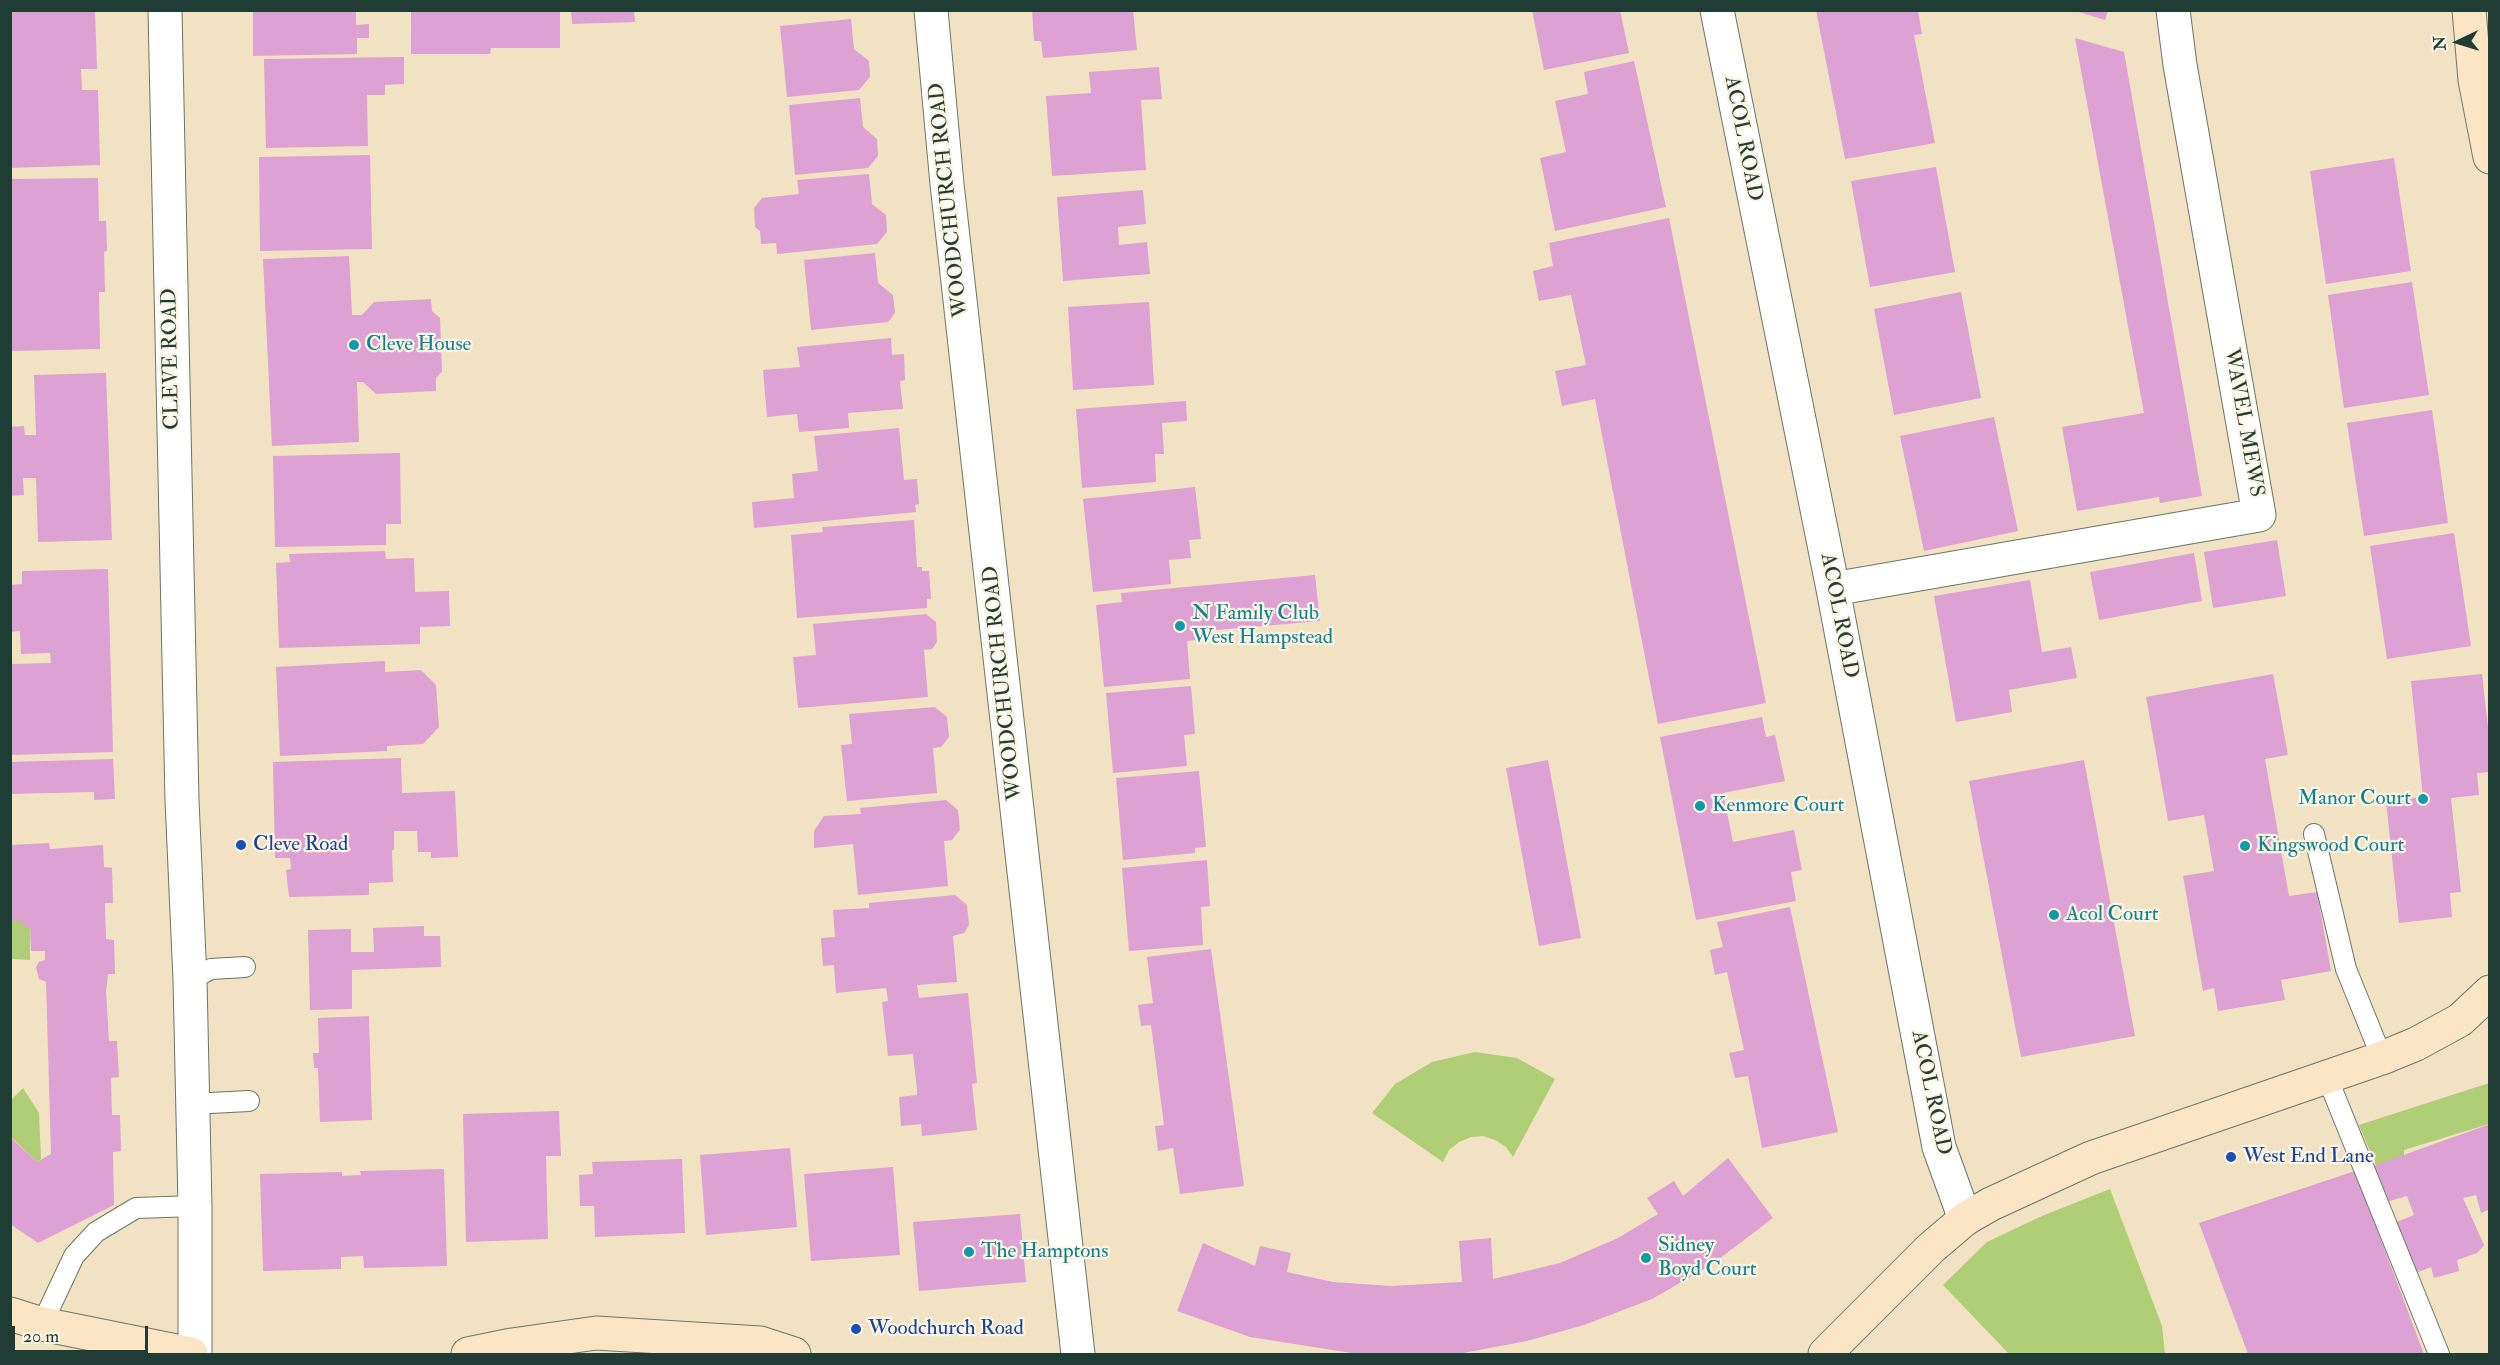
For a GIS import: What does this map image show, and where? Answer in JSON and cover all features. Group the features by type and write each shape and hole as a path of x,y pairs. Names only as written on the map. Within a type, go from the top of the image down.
{"main road":[{"path":"2469,10 2475,80 2490,158"},
{"path":"1825,1354 1909,1269 1965,1219 2033,1183 2091,1158 2382,1058 2440,1032 2460,1020 2490,992"},
{"path":"10,1314 42,1324 193,1354"},
{"path":"468,1354 596,1333 794,1354"}],"street":[{"name":"CLEVE ROAD","path":"165,10 182,800 190,980 195,1206 193,1354"},
{"name":"WOODCHURCH ROAD","path":"931,10 947,184 1078,1354"},
{"name":"ACOL ROAD","path":"1717,10 1833,590 1939,1148 1965,1219"},
{"name":"WAVEL MEWS","path":"1833,590 2259,515 2180,65 2173,10"}],"lane":[{"path":"2314,834 2346,969 2382,1058"},
{"path":"190,980 211,969 245,967"},
{"path":"2327,1077 2439,1354"},
{"path":"191,1104 249,1101"},
{"path":"42,1324 74,1256 96,1232 136,1208 195,1206"}],"green space":[{"path":"10,921 23,921 23,927 30,927 30,960 11,959"},
{"path":"1475,1052 1517,1058 1555,1079 1513,1157 1506,1147 1483,1136 1471,1137 1459,1142 1449,1150 1443,1162 1372,1113 1395,1084 1432,1062"},
{"path":"2489,1083 2489,1124 2404,1150 2404,1156 2376,1165 2359,1125"},
{"path":"23,1088 39,1113 41,1159 37,1162 11,1137 10,1101"},
{"path":"2110,1189 2162,1326 2165,1354 2009,1354 1943,1285 1987,1242 2042,1216"}],"building":[{"path":"10,10 95,10 97,69 81,69 82,90 98,90 100,165 10,168"},
{"path":"253,10 356,10 356,25 369,24 369,38 357,38 357,54 253,56"},
{"path":"411,10 560,10 560,48 491,48 490,54 411,54"},
{"path":"571,10 634,10 635,22 572,24"},
{"path":"1032,10 1133,10 1137,50 1043,58 1041,41 1034,41"},
{"path":"1532,10 1620,10 1629,53 1544,70"},
{"path":"1816,10 1918,10 1922,34 1914,35 1935,143 1845,159"},
{"path":"2072,10 2108,10 2105,20"},
{"path":"851,19 854,49 869,61 870,77 859,90 787,97 780,26"},
{"path":"2075,38 2124,52 2202,496 2160,503 2159,497 2077,511 2062,427 2144,413"},
{"path":"404,57 404,84 385,85 385,95 367,95 368,146 266,148 264,59"},
{"path":"1634,61 1666,207 1555,231 1540,158 1566,152 1555,101 1588,94 1584,72"},
{"path":"1159,67 1162,99 1141,100 1146,170 1052,176 1046,96 1091,93 1089,72"},
{"path":"860,98 863,127 877,139 878,156 868,168 795,175 789,105"},
{"path":"370,155 372,249 260,251 259,157"},
{"path":"2394,158 2411,271 2326,284 2310,171"},
{"path":"1936,167 1955,272 1870,287 1851,181"},
{"path":"869,174 872,204 886,215 887,232 877,244 777,254 776,243 761,244 760,231 755,227 754,208 762,198 799,194 797,180"},
{"path":"98,178 99,221 106,221 107,251 104,252 105,292 99,292 100,349 10,351 10,179"},
{"path":"1143,190 1146,224 1118,227 1119,245 1147,242 1150,274 1063,281 1057,197"},
{"path":"1669,218 1766,703 1658,724 1595,399 1562,406 1555,371 1586,365 1571,295 1539,301 1533,271 1553,266 1549,243"},
{"path":"875,253 878,283 893,295 895,313 888,322 811,330 804,260"},
{"name":"Cleve House","path":"349,256 352,315 362,315 374,302 431,299 432,311 440,318 442,372 436,378 436,391 376,394 363,382 357,382 359,442 272,446 263,259"},
{"path":"2412,282 2429,395 2344,408 2328,295"},
{"path":"1961,292 1981,398 1894,415 1874,309"},
{"path":"1149,302 1154,385 1073,390 1068,307"},
{"path":"891,338 892,355 904,354 905,380 900,381 903,409 848,413 849,428 799,432 797,414 767,417 763,370 800,367 797,347"},
{"path":"106,373 112,540 38,542 36,478 23,478 24,495 10,496 10,427 24,426 25,435 36,435 34,375"},
{"path":"1186,401 1187,421 1162,423 1164,454 1155,454 1156,482 1082,488 1076,409"},
{"path":"2432,410 2448,523 2364,536 2347,423"},
{"path":"1994,417 2018,531 1924,551 1900,436"},
{"path":"899,428 904,480 917,479 919,504 915,505 916,512 754,528 752,502 794,498 792,474 818,471 814,436"},
{"path":"400,453 401,524 386,524 386,545 275,547 273,456"},
{"path":"1195,487 1201,539 1189,540 1191,558 1169,560 1171,584 1093,592 1083,499"},
{"path":"914,520 917,567 922,567 922,571 929,571 931,599 927,599 927,608 797,618 791,535 823,532 822,527"},
{"path":"2454,533 2471,646 2387,659 2370,546"},
{"path":"2277,540 2286,596 2213,608 2204,552"},
{"path":"385,551 386,559 414,558 415,592 449,591 450,626 420,627 420,644 279,648 276,563 290,562 289,554"},
{"path":"2194,553 2202,601 2099,620 2090,572"},
{"path":"108,569 113,752 10,755 10,664 51,663 50,653 21,654 20,631 10,632 10,585 22,584 22,571"},
{"name":"N Family Club West Hampstead","path":"1315,575 1320,621 1205,631 1205,639 1187,641 1190,679 1104,687 1096,605 1122,602 1121,593"},
{"path":"2030,580 2042,652 2071,647 2077,678 2009,690 2012,712 1956,722 1934,596"},
{"path":"926,614 936,622 937,642 932,649 924,650 928,697 798,708 793,657 816,655 813,624"},
{"path":"385,661 385,672 421,670 436,685 439,727 423,744 387,746 387,751 280,756 276,667"},
{"name":"Kingswood Court","path":"2273,674 2288,755 2265,759 2289,896 2317,892 2331,971 2281,980 2285,1000 2218,1011 2214,988 2203,991 2183,876 2214,871 2204,815 2168,821 2146,697"},
{"name":"Manor Court","path":"2482,674 2490,745 2490,772 2477,773 2479,795 2451,798 2461,892 2450,893 2452,917 2399,923 2386,801 2423,797 2411,681"},
{"path":"1191,686 1195,734 1184,735 1187,766 1113,773 1106,693"},
{"path":"935,707 947,717 949,737 941,747 933,748 937,793 847,801 841,745 852,744 849,714"},
{"name":"Kenmore Court","path":"1762,717 1766,737 1775,735 1785,781 1723,793 1733,842 1794,830 1802,870 1791,872 1796,901 1696,920 1660,737"},
{"path":"401,758 402,793 455,791 458,857 431,858 431,852 418,852 417,831 394,831 393,882 369,883 369,895 289,897 286,870 291,869 290,858 275,858 273,762"},
{"path":"113,759 115,799 94,800 94,792 10,794 10,762"},
{"path":"1548,760 1581,938 1539,946 1506,768"},
{"name":"Acol Court","path":"2084,760 2135,1036 2021,1057 1969,781"},
{"path":"1199,771 1206,847 1195,848 1195,853 1123,860 1116,778"},
{"path":"946,800 958,810 960,830 952,840 944,841 948,886 858,895 853,844 814,848 814,831 824,816 861,814 860,808"},
{"path":"49,843 50,849 103,845 104,867 112,868 113,903 105,903 106,939 114,940 115,974 108,974 106,992 109,1041 117,1041 119,1077 111,1078 112,1115 120,1115 121,1151 113,1152 114,1205 38,1243 10,1224 10,1137 37,1162 51,1154 46,982 39,979 36,967 39,962 45,960 45,951 31,951 30,927 23,927 23,921 10,921 10,845"},
{"path":"1207,860 1210,906 1201,907 1203,945 1129,951 1122,868"},
{"path":"955,895 967,905 969,925 964,933 953,936 957,982 917,985 919,998 968,993 977,1083 972,1084 977,1130 922,1136 921,1124 901,1126 899,1097 917,1095 917,1090 913,1054 888,1056 882,1002 888,1001 886,988 836,993 834,965 823,966 821,938 835,937 833,910 869,908 869,903"},
{"path":"1790,907 1838,1132 1762,1148 1748,1076 1735,1078 1729,1053 1744,1050 1727,972 1715,975 1710,950 1723,947 1717,922"},
{"path":"424,926 424,936 440,936 441,967 352,970 352,1009 310,1010 308,930 351,929 351,952 374,952 373,928"},
{"path":"1211,949 1244,1186 1180,1194 1173,1148 1158,1151 1155,1126 1164,1125 1151,1025 1141,1026 1138,1005 1153,1003 1147,957"},
{"path":"369,1016 372,1120 320,1122 318,1068 314,1068 313,1053 319,1053 318,1018"},
{"path":"559,1111 561,1156 546,1156 548,1239 466,1242 463,1114"},
{"path":"2490,1124 2490,1209 2481,1213 2476,1195 2463,1198 2484,1245 2477,1253 2457,1260 2459,1271 2434,1278 2431,1267 2416,1273 2394,1223 2414,1215 2407,1196 2383,1203 2370,1167"},
{"path":"790,1148 797,1227 706,1235 700,1155"},
{"name":"Sidney Boyd Court","path":"1728,1158 1773,1218 1711,1265 1652,1299 1584,1325 1527,1341 1458,1354 1358,1354 1250,1337 1177,1311 1203,1243 1255,1266 1260,1246 1291,1253 1287,1272 1333,1282 1391,1286 1462,1282 1459,1241 1491,1238 1493,1279 1560,1263 1618,1238 1658,1214 1647,1198 1674,1181 1683,1196"},
{"path":"682,1159 685,1233 595,1237 594,1206 580,1206 579,1175 593,1174 592,1162"},
{"path":"893,1167 900,1255 811,1261 804,1174"},
{"path":"444,1169 447,1266 364,1268 363,1256 341,1257 341,1269 263,1271 260,1174 342,1172 342,1176 361,1175 360,1171"},
{"path":"2355,1171 2424,1354 2248,1354 2199,1223"},
{"name":"The Hamptons","path":"1020,1214 1026,1282 919,1291 913,1222"}],"place":[{"name":"Cleve House","path":"354,345"},
{"name":"N Family Club West Hampstead","path":"1180,626"},
{"name":"Manor Court","path":"2423,799"},
{"name":"Kenmore Court","path":"1700,806"},
{"name":"Cleve Road","path":"241,845"},
{"name":"Kingswood Court","path":"2245,846"},
{"name":"Acol Court","path":"2054,915"},
{"name":"West End Lane","path":"2231,1157"},
{"name":"The Hamptons","path":"969,1252"},
{"name":"Sidney Boyd Court","path":"1646,1258"},
{"name":"Woodchurch Road","path":"856,1329"}]}
